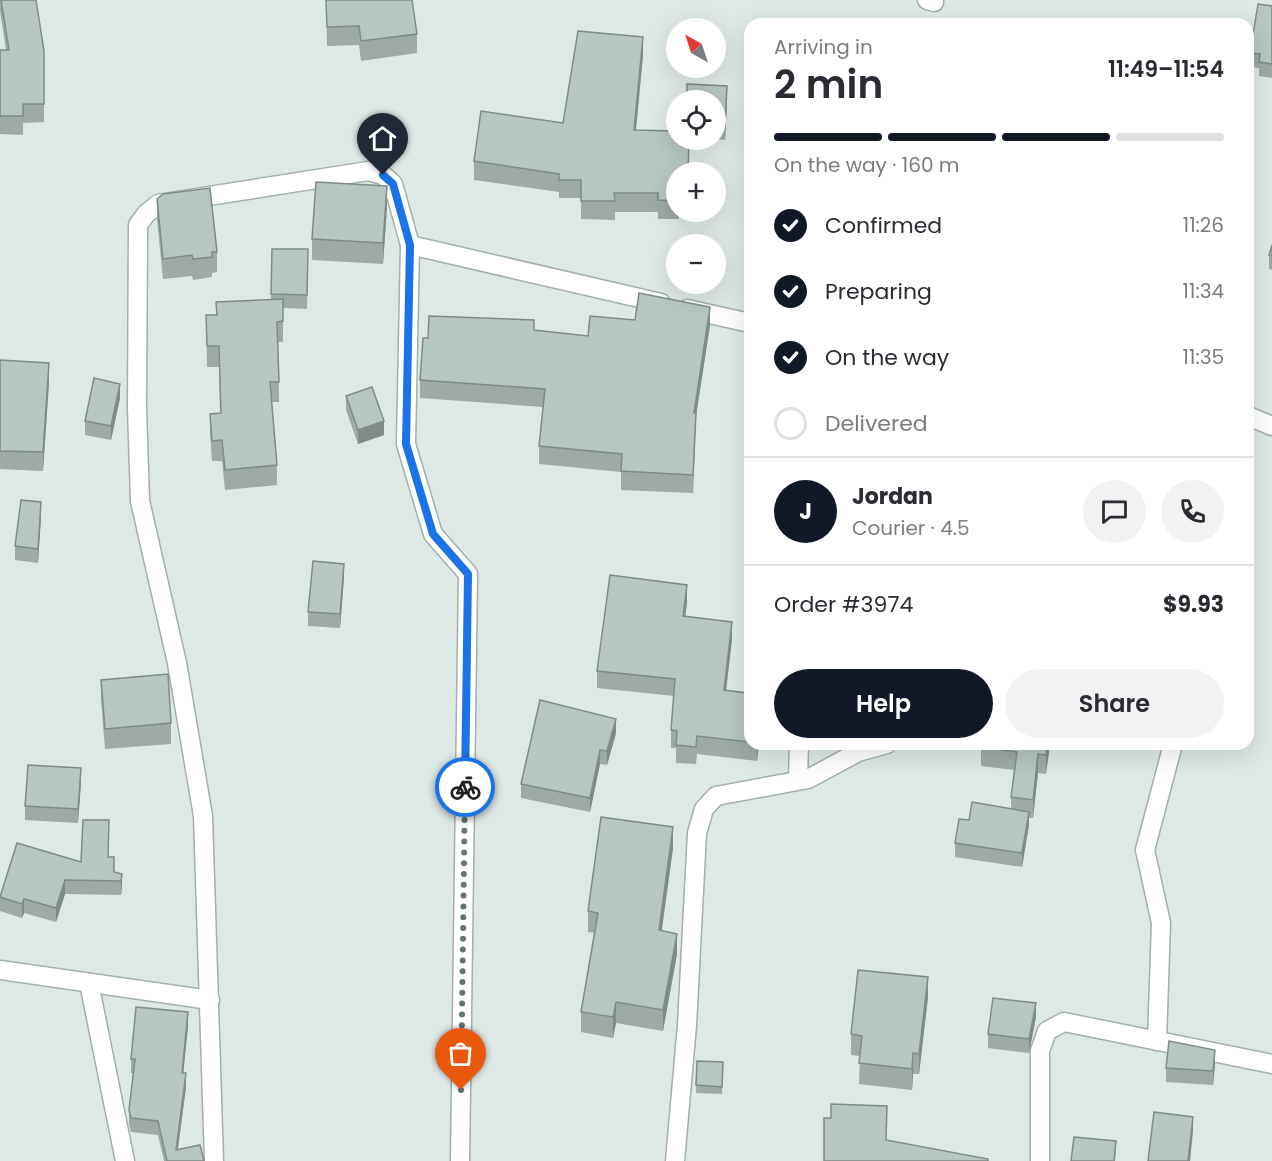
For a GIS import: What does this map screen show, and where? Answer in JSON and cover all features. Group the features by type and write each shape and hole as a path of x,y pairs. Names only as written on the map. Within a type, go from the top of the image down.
{"street":[{"path":"214,1161 203,816 177,663 140,501 137,408 138,225 158,204 368,171 383,175 393,184 410,245 406,444 433,534 468,574 460,1161"},
{"path":"410,245 744,322"},
{"path":"1254,418 1272,426"},
{"path":"798,780 799,750"},
{"path":"675,1161 687,1025 697,833 704,809 716,796 808,779 865,750"},
{"path":"1157,1041 1161,922 1145,850 1171,750"},
{"path":"0,970 210,1000"},
{"path":"89,983 125,1161"},
{"path":"1040,1161 1040,1051 1047,1031 1064,1022 1272,1064"}],"building":[{"path":"1,0 36,0 44,51 44,104 23,104 23,116 0,116 0,50 9,50"},
{"path":"326,0 412,0 417,34 361,41 359,26 327,27"},
{"path":"1258,4 1272,6 1272,64 1259,62 1260,54 1254,53 1254,28"},
{"path":"578,31 643,37 634,130 666,131 666,150 689,150 688,162 666,162 666,200 658,200 658,193 614,193 615,201 581,201 581,180 559,180 559,174 474,161 481,111 563,123"},
{"path":"687,84 727,86 726,106 726,90 687,90"},
{"path":"316,182 387,186 383,243 312,239"},
{"path":"210,188 217,252 212,252 212,257 193,259 192,255 163,259 157,199 163,194"},
{"path":"272,249 308,249 307,295 271,294"},
{"path":"639,293 710,307 694,413 696,413 693,475 621,471 622,454 539,446 545,389 420,380 423,338 428,338 429,316 534,320 534,330 588,336 590,316 635,320"},
{"path":"283,299 283,321 277,322 279,382 270,382 277,465 225,470 222,440 212,441 210,414 221,413 219,346 207,346 206,315 217,315 216,302"},
{"path":"0,360 49,363 43,452 0,451"},
{"path":"94,378 120,384 111,426 85,421"},
{"path":"372,387 384,421 358,430 346,396"},
{"path":"21,500 41,502 38,549 15,546"},
{"path":"313,561 344,564 340,614 308,612"},
{"path":"610,575 687,585 683,616 732,622 724,690 744,693 744,741 697,736 696,747 676,745 677,731 671,730 675,679 597,671"},
{"path":"168,674 171,723 105,729 101,680"},
{"path":"540,700 616,719 607,751 600,750 590,798 521,784"},
{"path":"1003,750 1046,750 1046,755 1038,754 1033,800 1011,797 1017,752"},
{"path":"28,765 81,768 78,809 25,806"},
{"path":"972,802 1029,812 1022,853 955,843 959,819 969,820"},
{"path":"601,817 673,827 659,930 677,934 663,1010 616,1002 613,1017 581,1012 598,913 588,911"},
{"path":"83,820 109,820 108,857 114,857 114,872 122,874 121,881 65,880 56,908 24,899 22,904 0,897 17,843 81,862"},
{"path":"858,970 928,977 919,1054 913,1053 912,1069 859,1063 862,1036 851,1034"},
{"path":"993,998 1036,1003 1029,1039 988,1034"},
{"path":"136,1007 188,1012 182,1073 186,1073 176,1150 200,1145 204,1161 167,1161 158,1121 131,1118 129,1110 135,1059 131,1059"},
{"path":"1169,1041 1215,1050 1213,1071 1166,1068"},
{"path":"697,1061 723,1062 722,1087 696,1085"},
{"path":"831,1104 887,1106 886,1140 988,1159 988,1161 824,1161 824,1118 831,1118"},
{"path":"1154,1112 1193,1117 1188,1161 1148,1161"},
{"path":"1074,1137 1116,1141 1114,1161 1071,1161"}],"way so far":[{"path":"461,1090 465,787"}],"route":[{"path":"383,175 393,184 410,245 406,444 433,534 468,574 465,787"}]}
